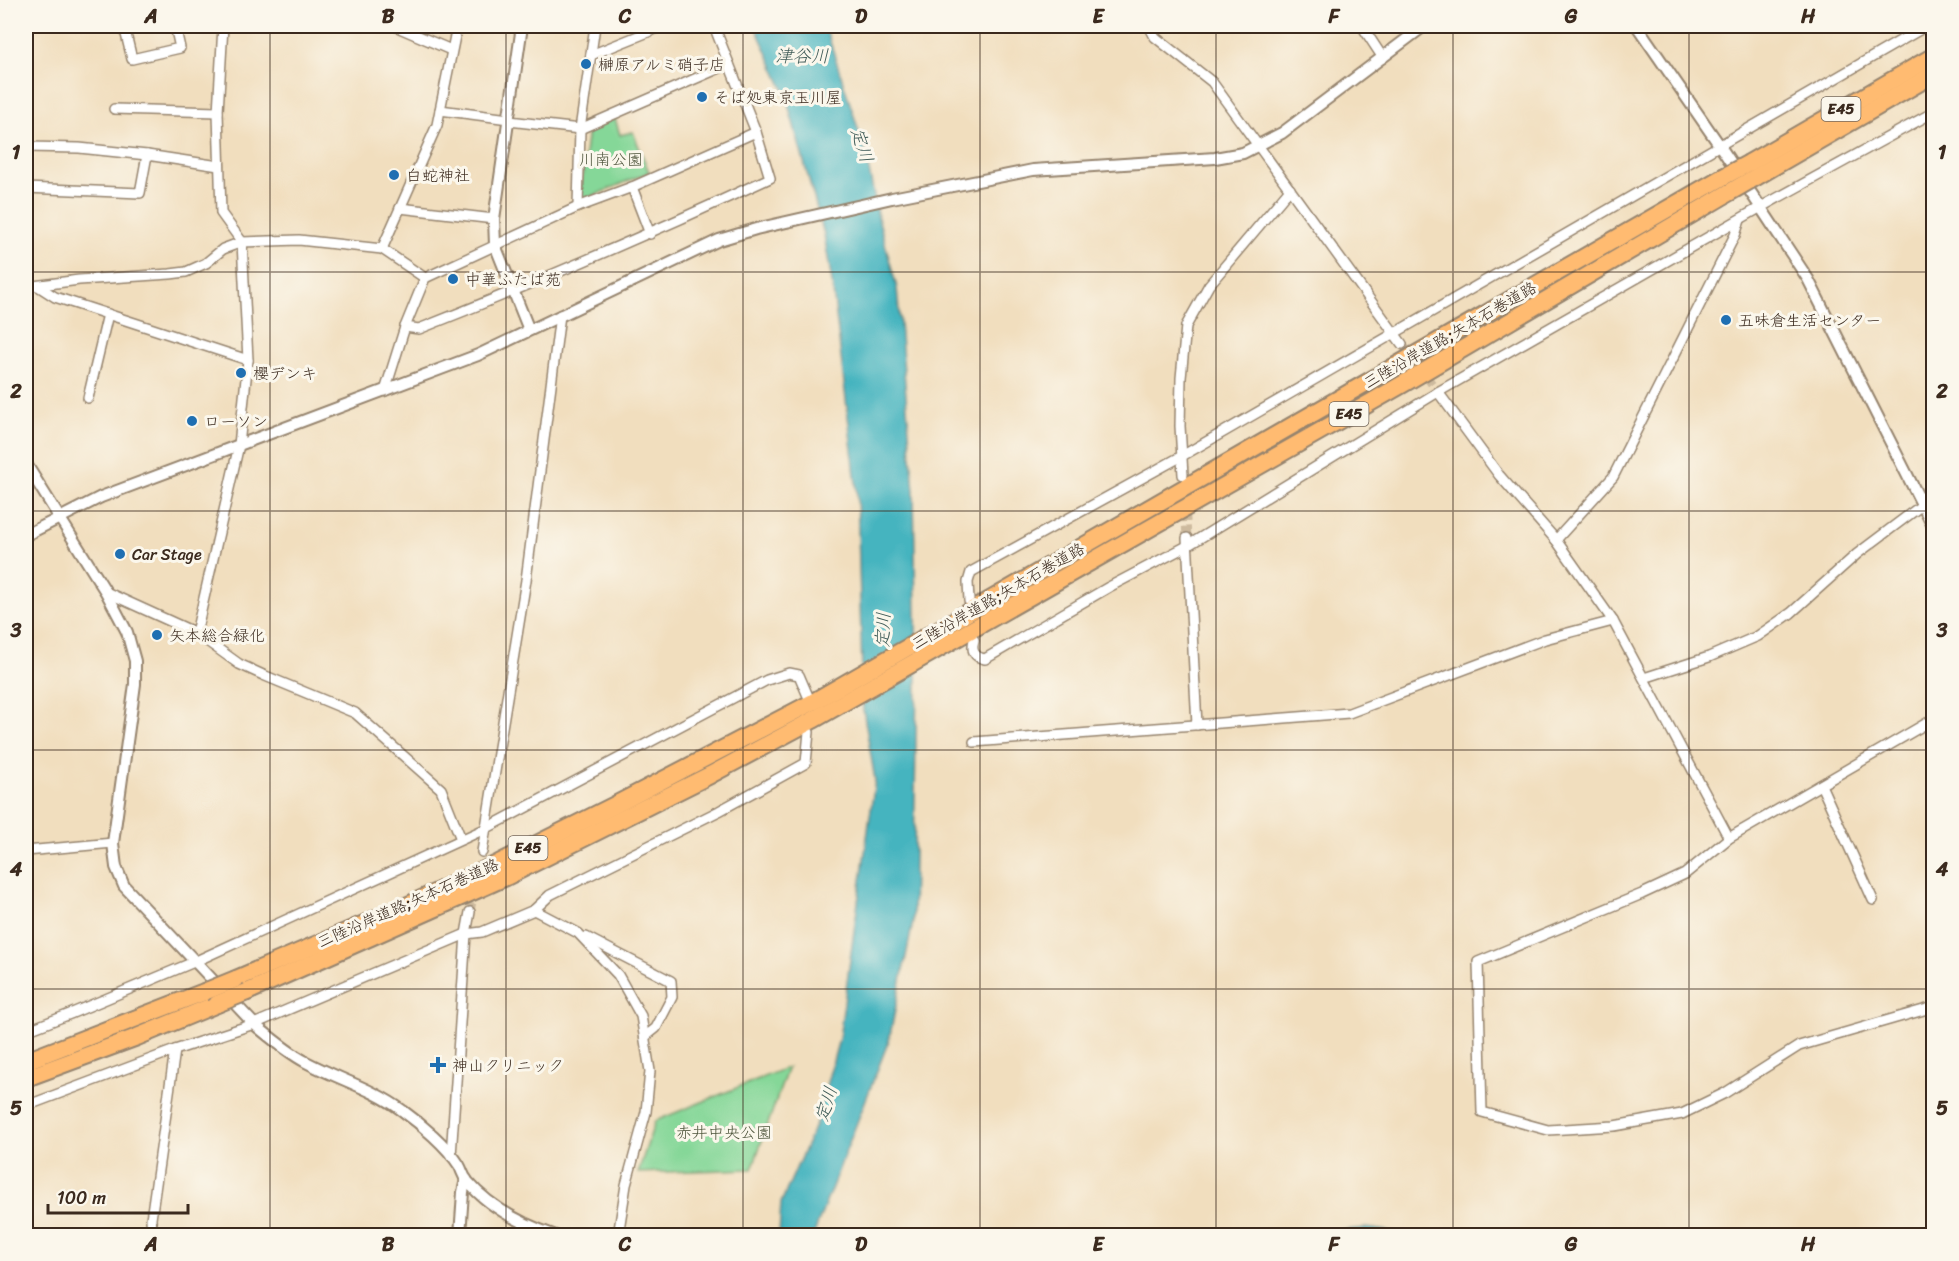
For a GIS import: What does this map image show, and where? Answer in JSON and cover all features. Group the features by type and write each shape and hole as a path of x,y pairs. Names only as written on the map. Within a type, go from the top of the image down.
{"highway":[{"name":"三陸沿岸道路;矢本石巻道路","path":"26,1079 247,992 506,878 811,726 1403,384 1934,56"},
{"name":"三陸沿岸道路;矢本石巻道路","path":"1752,170 1934,74"},
{"name":"三陸沿岸道路;矢本石巻道路","path":"26,1061 236,979 406,906 613,806 810,699 967,608 1727,185"}],"street":[{"path":"124,26 132,59 180,48 175,26"},
{"path":"196,633 239,444 248,360 242,242 221,213 218,112 223,26"},
{"path":"395,26 452,50"},
{"path":"382,249 437,125 457,26"},
{"path":"522,26 494,219 495,245 529,330"},
{"path":"578,207 580,129 595,26"},
{"path":"591,55 663,26"},
{"path":"405,327 419,329 514,292 650,234 770,178 756,132 714,26"},
{"path":"1149,26 1155,37 1212,82 1402,344"},
{"path":"1362,26 1383,58"},
{"path":"26,535 101,496 478,355 719,240 756,229 892,198 1033,170 1215,159 1243,153 1282,133 1424,26"},
{"path":"1637,26 1808,279 1934,528"},
{"path":"967,608 968,582 971,572 1182,456 1926,26"},
{"path":"440,110 580,129 729,64"},
{"path":"114,109 218,112"},
{"path":"970,636 975,654 985,659 1438,392 1761,207 1934,112"},
{"path":"385,391 405,327 425,278 578,207 632,187 756,132"},
{"path":"26,147 79,148 219,166"},
{"path":"26,188 140,194 147,155"},
{"path":"632,187 650,234"},
{"path":"1183,475 1181,378 1186,326 1209,285 1290,189"},
{"path":"400,208 494,219"},
{"path":"1556,540 1613,477 1730,245 1740,220"},
{"path":"26,287 186,272 206,263 223,249 242,242 299,240 382,249 425,278"},
{"path":"38,286 55,297 248,360"},
{"path":"88,398 108,314"},
{"path":"482,852 526,580 560,315"},
{"path":"1438,392 1499,475 1556,540 1613,621 1729,838"},
{"path":"26,464 106,592 127,632 135,661 135,684 113,843 116,867 124,886 254,1024 305,1062 403,1110 451,1156 466,1179 479,1193 504,1211 541,1231 556,1236"},
{"path":"1644,678 1709,657 1758,636 1791,613 1857,554 1934,496"},
{"path":"1187,542 1197,725"},
{"path":"106,592 196,633 239,664 341,706 361,717 441,789 461,839"},
{"path":"974,742 1349,713 1545,639 1613,621"},
{"path":"26,1030 194,962 487,828 767,680 789,673 799,675 810,699"},
{"path":"1934,719 1729,838 1685,874 1478,962 1482,1112 1548,1130 1614,1126 1682,1114 1725,1093 1799,1046 1934,1007"},
{"path":"26,1106 174,1050 254,1024 466,934 482,932 534,910 550,895 719,811 806,763 811,726"},
{"path":"1821,784 1873,900"},
{"path":"26,851 113,843"},
{"path":"534,910 671,981 672,997 656,1028 646,1036"},
{"path":"451,1156 466,934 470,912"},
{"path":"578,933 618,975 641,1016 646,1036 650,1071 646,1112 626,1185 618,1236"},
{"path":"153,1236 151,1219 174,1050"},
{"path":"460,1236 466,1179"}],"green space":[{"name":"川南公園","path":"615,118 620,135 633,132 649,172 579,202 588,130"},
{"name":"赤井中央公園","path":"788,1067 752,1169 638,1173 655,1121"}],"water":[{"path":"755,26 825,26 865,150 879,221 897,288 914,491 917,678 913,922 889,1040 813,1236 779,1235 781,1203 816,1123 839,1039 875,780 863,709 857,492 832,282 824,234 784,90"},
{"path":"1366,1228 1414,1235 1319,1235 1325,1232"}],"tunnel":[{"path":"1402,344 1438,392"},
{"path":"1184,486 1187,538"},
{"path":"470,912 474,889"}],"place":[{"name":"榊原アルミ硝子店","path":"586,64"},
{"name":"そば処東京玉川屋","path":"702,97"},
{"name":"白蛇神社","path":"394,175"},
{"name":"中華ふたば苑","path":"453,279"},
{"name":"五味倉生活センター","path":"1726,320"},
{"name":"櫻デンキ","path":"241,373"},
{"name":"ローソン","path":"192,421"},
{"name":"Car Stage","path":"120,554"},
{"name":"矢本総合緑化","path":"157,635"},
{"name":"神山クリニック","path":"438,1065"}],"water label":[{"name":"津谷川","path":"802,56"},
{"name":"定川","path":"862,145"},
{"name":"定川","path":"883,630"},
{"name":"定川","path":"826,1104"}]}
